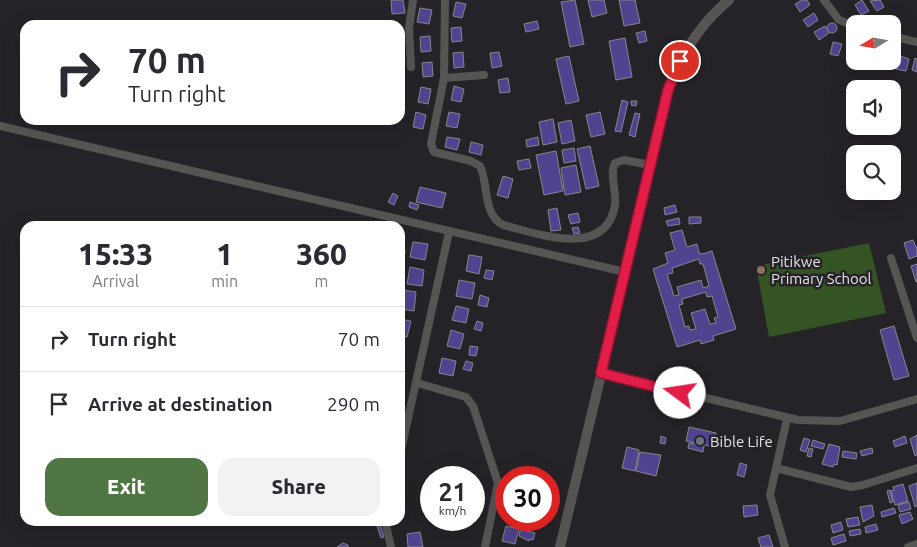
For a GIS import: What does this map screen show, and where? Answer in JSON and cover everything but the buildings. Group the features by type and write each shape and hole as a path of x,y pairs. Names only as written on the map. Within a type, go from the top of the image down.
{"street":[{"path":"411,67 409,28 413,0"},
{"path":"445,0 444,78 431,147 434,152 480,166 490,211 494,219 500,224 566,240 584,238 602,228 610,218 615,205 615,163 624,160 650,165"},
{"path":"560,547 668,90 680,61 700,29 730,0"},
{"path":"828,2 839,20 846,23"},
{"path":"901,38 917,42"},
{"path":"444,78 484,75"},
{"path":"0,126 402,221"},
{"path":"405,222 625,272"},
{"path":"405,434 449,232"},
{"path":"891,258 917,338"},
{"path":"601,373 787,418 840,421 917,400"},
{"path":"417,383 466,396 473,406 498,483 485,547"},
{"path":"785,547 771,501 787,418"},
{"path":"776,468 851,487 917,468"},
{"path":"386,526 391,547"},
{"path":"908,547 917,544"}],"green space":[{"path":"869,243 886,313 769,337 756,266"}],"place":[{"name":"Pitikwe Primary School","path":"761,270"},
{"name":"Bible Life","path":"700,441"}],"route":[{"path":"680,61 668,90 601,373 680,393"}]}
